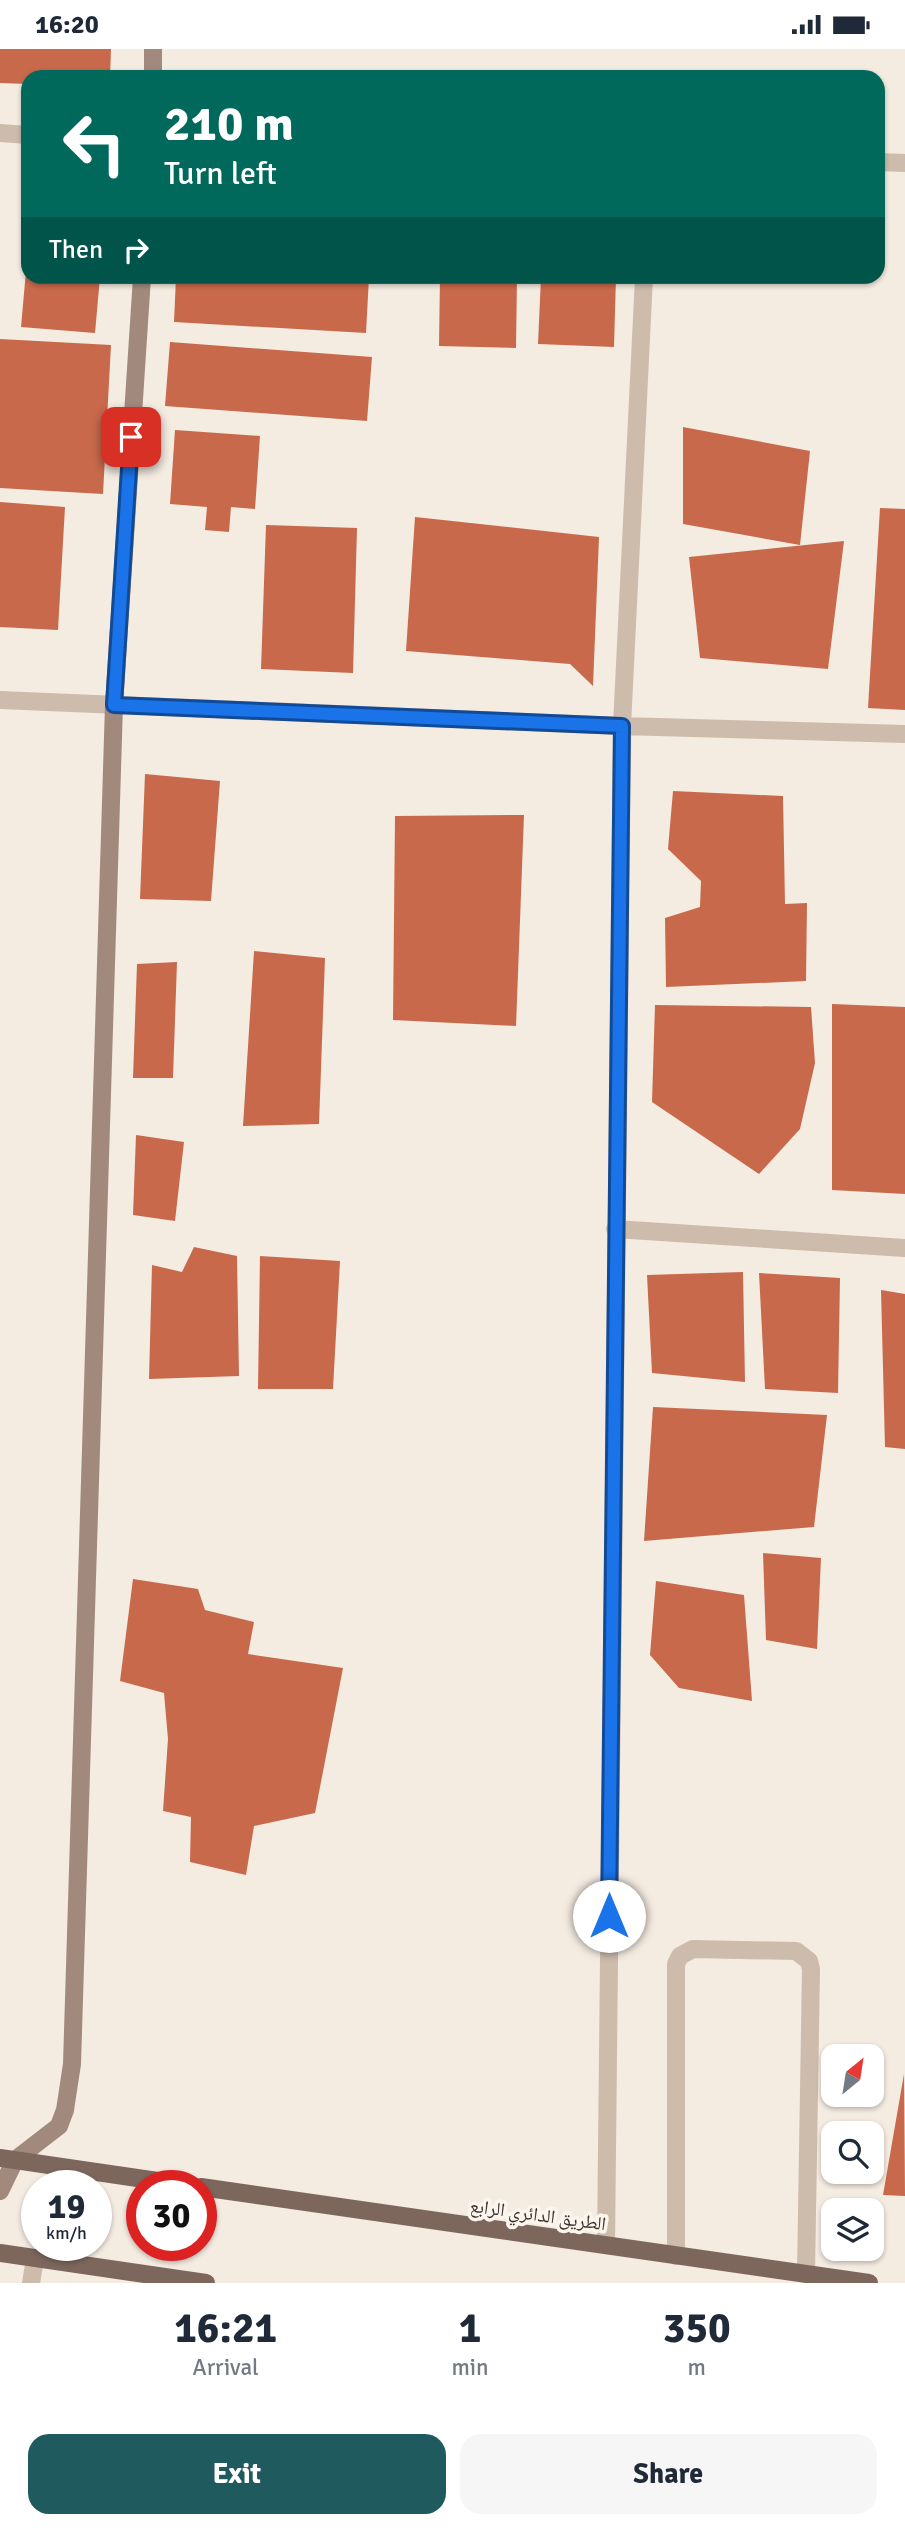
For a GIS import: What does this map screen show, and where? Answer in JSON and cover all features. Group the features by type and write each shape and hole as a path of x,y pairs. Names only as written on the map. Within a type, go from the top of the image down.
{"main road":[{"path":"153,49 153,70"},
{"path":"0,2191 7,2159 59,2126 65,2110 72,2064 114,705 142,284"},
{"path":"7,2159 126,2176"},
{"name":"الطريق الدائري الرابع","path":"217,2189 869,2283"},
{"path":"0,2253 21,2257"},
{"path":"48,2261 206,2283"}],"street":[{"path":"0,133 21,134"},
{"path":"885,162 905,163"},
{"path":"606,2245 622,726 644,284"},
{"path":"0,700 622,726 905,734"},
{"path":"615,1229 905,1248"},
{"path":"676,2256 676,1964 680,1956 693,1949 796,1951 809,1961 811,1969 806,2274"},
{"path":"31,2283 34,2261"}],"building":[{"path":"0,49 111,49 110,70 21,70 21,84 0,83"},
{"path":"25,284 99,284 95,333 21,327"},
{"path":"176,284 369,284 366,333 174,322"},
{"path":"440,284 517,284 516,348 439,346"},
{"path":"541,284 616,284 614,347 538,344"},
{"path":"0,339 111,345 103,494 0,488"},
{"path":"170,342 372,357 367,421 165,406"},
{"path":"683,427 810,451 800,545 683,524"},
{"path":"175,430 260,436 255,509 231,507 229,532 205,530 207,507 170,504"},
{"path":"0,502 65,507 58,630 0,627"},
{"path":"880,508 905,509 905,710 868,708"},
{"path":"415,517 599,537 593,686 570,664 406,651"},
{"path":"266,525 357,528 353,673 261,669"},
{"path":"844,541 828,669 700,658 689,557"},
{"path":"145,774 220,781 211,901 140,899"},
{"path":"673,791 783,796 785,904 807,903 806,981 666,987 665,918 700,907 701,881 668,849"},
{"path":"524,815 516,1026 393,1020 395,816"},
{"path":"254,951 325,958 319,1124 243,1126"},
{"path":"177,962 173,1078 133,1078 137,964"},
{"path":"832,1004 905,1007 905,1194 832,1190"},
{"path":"655,1005 811,1007 815,1063 800,1129 759,1174 652,1102"},
{"path":"136,1135 184,1142 175,1221 133,1215"},
{"path":"194,1247 237,1256 239,1376 149,1379 152,1265 182,1272"},
{"path":"260,1256 340,1261 333,1389 258,1389"},
{"path":"743,1272 745,1382 652,1373 647,1275"},
{"path":"759,1273 840,1278 838,1393 765,1389"},
{"path":"881,1290 905,1294 905,1449 885,1447"},
{"path":"653,1407 827,1415 814,1527 644,1541"},
{"path":"763,1553 821,1558 817,1649 766,1640"},
{"path":"133,1579 198,1589 205,1610 254,1622 248,1654 343,1668 315,1813 254,1826 246,1875 190,1862 191,1817 163,1811 168,1739 164,1693 120,1681"},
{"path":"656,1581 744,1595 752,1701 679,1688 650,1655"},
{"path":"904,2074 905,2196 883,2195"}],"route":[{"path":"131,437 114,705 622,726 609,1916"}]}
